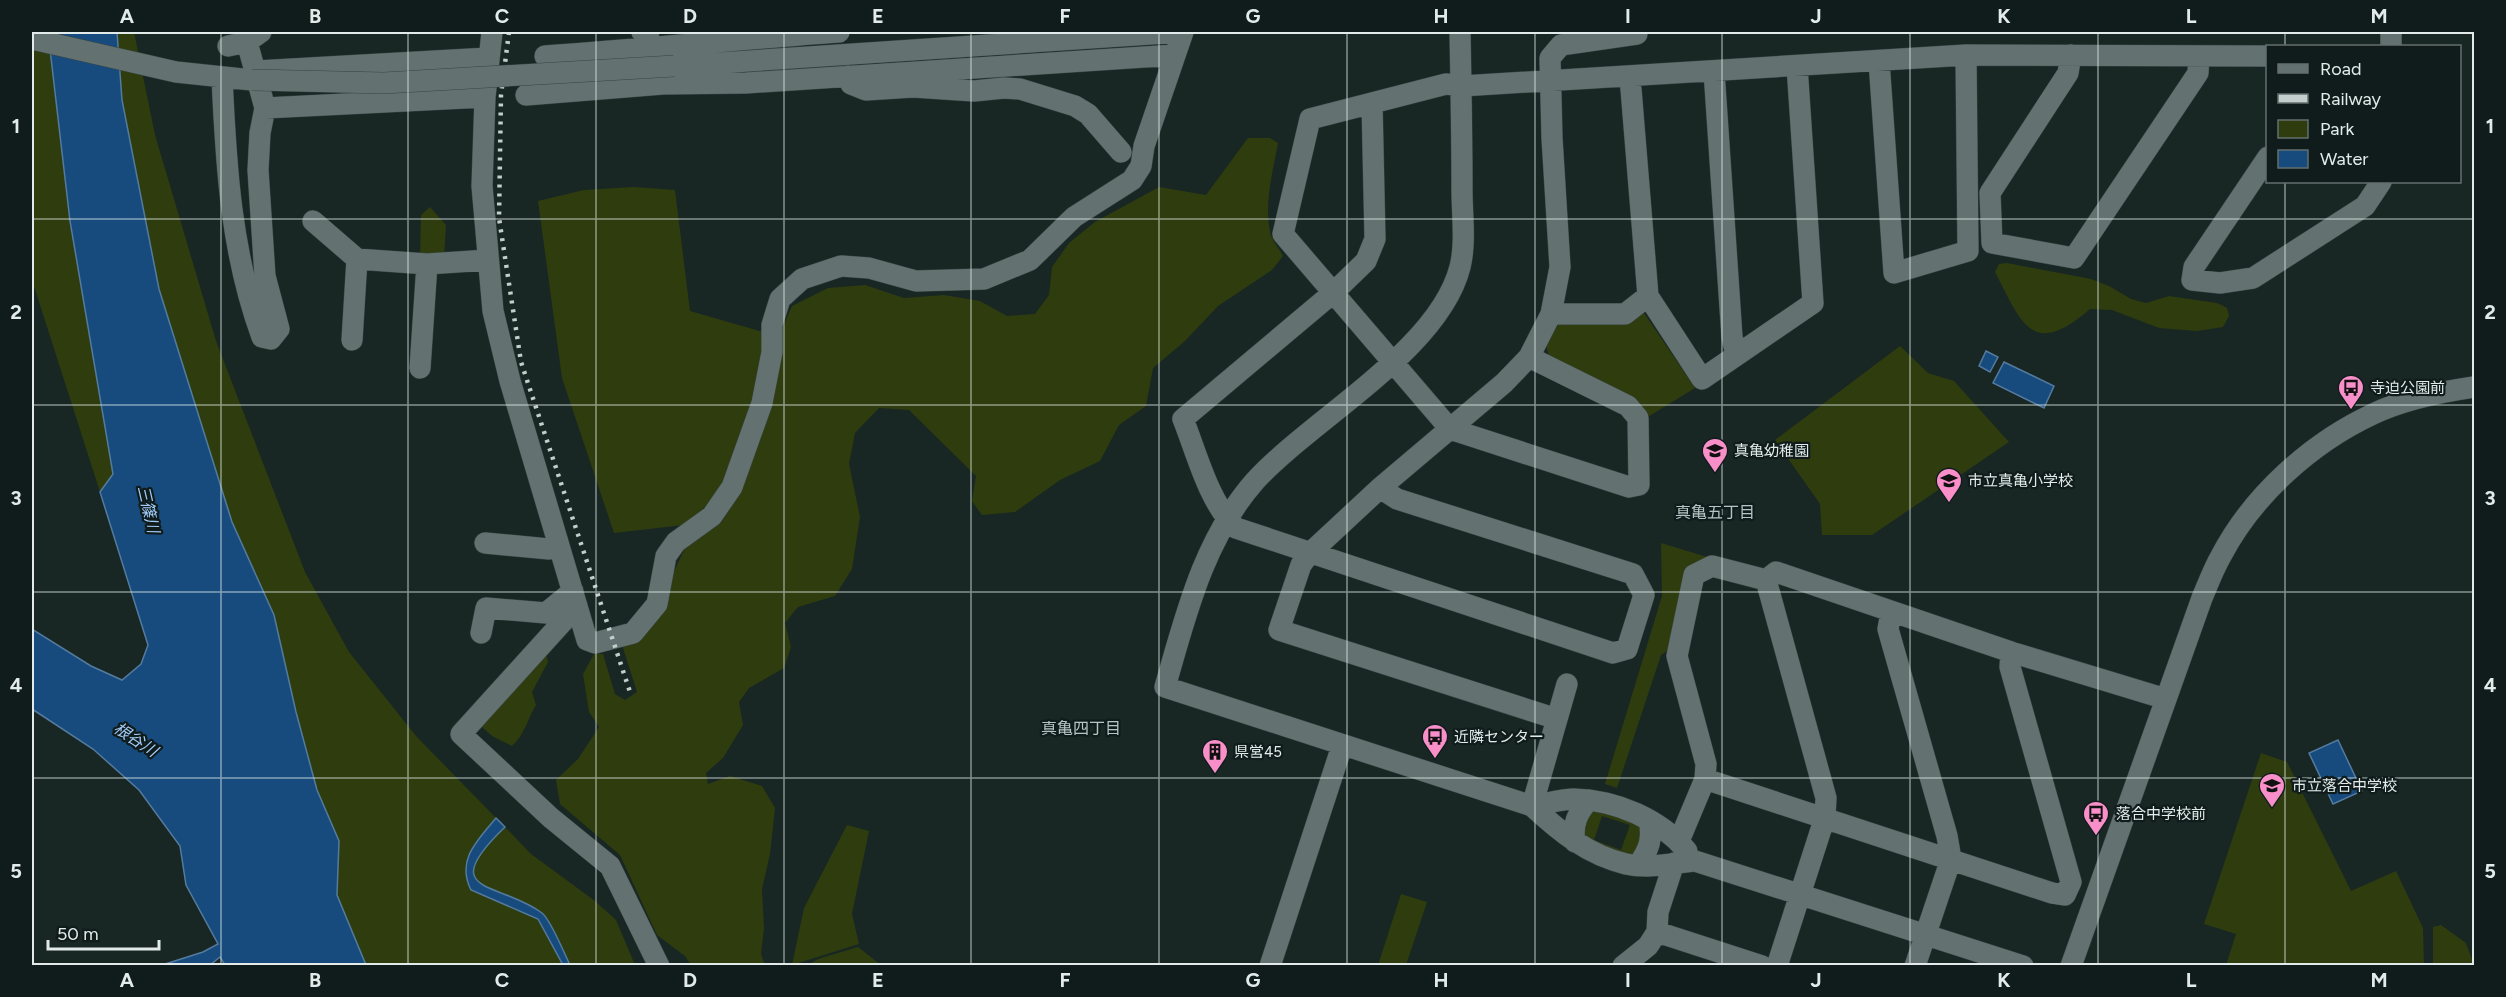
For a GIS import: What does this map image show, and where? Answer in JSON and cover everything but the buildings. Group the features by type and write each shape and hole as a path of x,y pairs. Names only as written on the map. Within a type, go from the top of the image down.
{"street":[{"path":"254,76 384,83 674,66 988,41 1182,32 1144,146 1141,166 1132,180 1074,217 1030,260 984,279 916,282 869,268 841,266 802,279 780,299 771,325 772,352 762,403 732,487 712,516 676,542 666,556 657,604 633,633 595,643 587,640 510,381 493,311 482,186 485,97 488,58 492,32"},
{"path":"545,56 647,40 724,40 839,32"},
{"path":"1557,719 1279,630 1300,565 1309,554 1380,488 1504,383 1529,357 1551,314 1560,267 1550,58 1561,45 1637,34 1637,32"},
{"path":"1460,38 1462,231 1460,267 1447,300 1430,325 1392,362 1292,447 1256,481 1226,519 1198,579 1165,687 1532,806 1562,834 1575,842 1592,852 1627,864 1695,861 2023,966"},
{"path":"32,39 176,72 222,77 488,58"},
{"path":"222,77 228,189 240,261 249,303 262,337 271,339 279,329 265,276 258,170 260,133 265,108 245,40"},
{"path":"988,41 1001,66 1004,88"},
{"path":"526,95 663,84 746,83 1175,55"},
{"path":"1879,61 1894,273 1968,251 1966,55"},
{"path":"1529,357 1628,406 1638,418 1639,484 1629,487 1450,429 1283,234 1310,119 1446,84 1462,86 1630,77 1966,55 2266,56"},
{"path":"2071,55 2068,73 1989,193 1992,243 2074,258 2198,73 2199,56"},
{"path":"1630,77 1648,296 1702,379 1813,303 1797,66"},
{"path":"1714,71 1732,337 1736,355"},
{"path":"848,76 851,84 866,90 913,87 974,91 1020,89 1075,106 1088,114 1121,152"},
{"path":"265,108 485,97"},
{"path":"1372,104 1375,239 1366,261 1183,419 1216,503 1226,519 1236,528 1309,554 1613,653 1627,649 1644,595 1633,574 1397,499 1380,488"},
{"path":"2266,160 2194,267 2192,280 2220,283 2253,278 2365,206 2380,183"},
{"path":"313,221 357,259 427,264 488,260"},
{"path":"352,340 357,259"},
{"path":"420,368 427,264"},
{"path":"1551,314 1625,314 1648,296"},
{"path":"2071,966 2202,598 2221,555 2251,511 2294,464 2334,435 2374,413 2433,393 2475,387"},
{"path":"485,543 549,549 559,546"},
{"path":"1679,841 1705,778 1706,764 1677,656 1694,574 1712,566 1766,580"},
{"path":"1766,580 1776,572 2011,652 2166,699"},
{"path":"1766,580 1826,798 1825,817 1777,966"},
{"path":"481,633 486,608 546,614 575,598"},
{"path":"575,598 461,734 550,818 610,866 659,966"},
{"path":"1891,612 1888,629 1947,836 1951,859 1915,966"},
{"path":"1705,778 2052,893 2065,895 2071,882 2010,667 2011,652"},
{"path":"1532,806 1567,684"},
{"path":"1270,966 1342,746"},
{"path":"1532,806 1572,799 1614,805 1649,820 1669,832 1695,861"},
{"path":"1575,842 1573,830 1579,811 1589,800"},
{"path":"1638,865 1647,852 1652,835 1649,820"},
{"path":"1623,966 1648,946 1657,932 1658,912 1674,863"},
{"path":"1657,932 1762,966"}],"green space":[{"path":"32,32 48,32 70,221 113,474 100,492 32,280"},
{"path":"117,32 134,32 155,135 216,341 305,572 349,652 416,736 496,818 473,846 471,890 538,919 563,965 366,965 337,895 339,841 317,790 274,615 232,522 159,289 122,100"},
{"path":"1248,138 1270,138 1278,143 1270,187 1268,220 1272,238 1283,256 1272,270 1218,306 1185,341 1153,368 1146,406 1119,425 1100,461 1060,480 1015,512 982,515 972,501 976,476 909,410 879,408 855,433 849,464 860,517 852,569 835,596 798,607 785,623 791,647 784,668 749,688 739,702 743,725 723,758 706,773 708,784 730,776 762,786 775,808 770,854 762,889 764,928 761,954 765,965 691,965 685,956 657,935 620,855 560,804 556,780 578,759 599,727 589,712 583,674 594,654 603,654 615,694 625,700 637,692 622,645 670,580 685,548 721,523 740,493 772,407 781,358 781,331 792,306 828,288 865,285 904,298 944,295 980,301 1007,316 1035,314 1049,295 1052,267 1069,243 1095,222 1159,187 1206,195"},
{"path":"634,187 675,190 690,311 763,332 763,371 720,494 684,525 614,533 562,378 538,201 584,190"},
{"path":"430,207 446,225 444,257 420,256 421,215"},
{"path":"2007,263 2091,279 2131,299 2146,303 2169,296 2217,303 2227,308 2229,316 2223,327 2197,331 2159,328 2112,310 2090,309 2070,324 2054,332 2042,333 2031,329 2022,320 1995,272 1999,264"},
{"path":"1644,313 1695,388 1646,418 1549,356 1546,345 1558,325 1628,323"},
{"path":"1900,346 1928,373 1954,381 2009,442 1872,535 1822,535 1820,504 1775,440"},
{"path":"1661,543 1707,557 1670,649 1661,655 1617,788 1605,784 1662,596"},
{"path":"546,654 548,662 532,692 536,705 520,737 512,746 492,736 482,727 483,717"},
{"path":"2261,753 2287,762 2351,891 2396,871 2423,928 2424,965 2226,965 2236,934 2204,924"},
{"path":"1596,809 1641,824 1642,848 1630,857 1583,842 1582,819","holes":["1602,816 1630,825 1621,850 1594,840"]},
{"path":"847,825 869,831 852,914 859,944 792,965 804,908"},
{"path":"505,827 531,854 595,901 616,920 635,965 570,965 553,929 542,913 525,903 493,890 474,876 475,865 484,849"},
{"path":"1401,894 1427,902 1406,965 1378,965"},
{"path":"2441,925 2466,943 2474,965 2433,965 2433,927"},
{"path":"858,947 881,965 808,965 818,959"}],"water":[{"path":"48,32 117,32 122,100 159,289 232,522 274,615 317,790 339,841 337,895 366,965 225,965 220,957 210,965 162,965 203,952 218,944 186,885 180,846 139,790 93,749 32,709 32,629 91,666 122,680 141,664 148,645 100,492 113,474 70,221"},
{"path":"1986,351 1998,357 1990,372 1979,366"},
{"path":"2004,362 2054,386 2044,408 1993,383"},
{"path":"2338,740 2362,791 2333,804 2309,753"},
{"path":"496,818 505,827 484,849 475,865 474,876 481,884 542,913 553,929 570,965 563,965 538,919 471,890 467,879 467,860 476,843"}],"railway":[{"path":"509,32 501,95 499,218 521,362 630,692"}],"place":[{"name":"寺迫公園前","path":"2351,411"},
{"name":"真亀幼稚園","path":"1715,474"},
{"name":"市立真亀小学校","path":"1949,504"},
{"name":"近隣センター","path":"1435,760"},
{"name":"県営45","path":"1215,775"},
{"name":"市立落合中学校","path":"2272,809"},
{"name":"落合中学校前","path":"2096,837"}],"district":[{"name":"真亀五丁目","path":"1715,512"},
{"name":"真亀四丁目","path":"1081,728"}],"water label":[{"name":"三篠川","path":"149,509"},
{"name":"根谷川","path":"136,739"}]}
